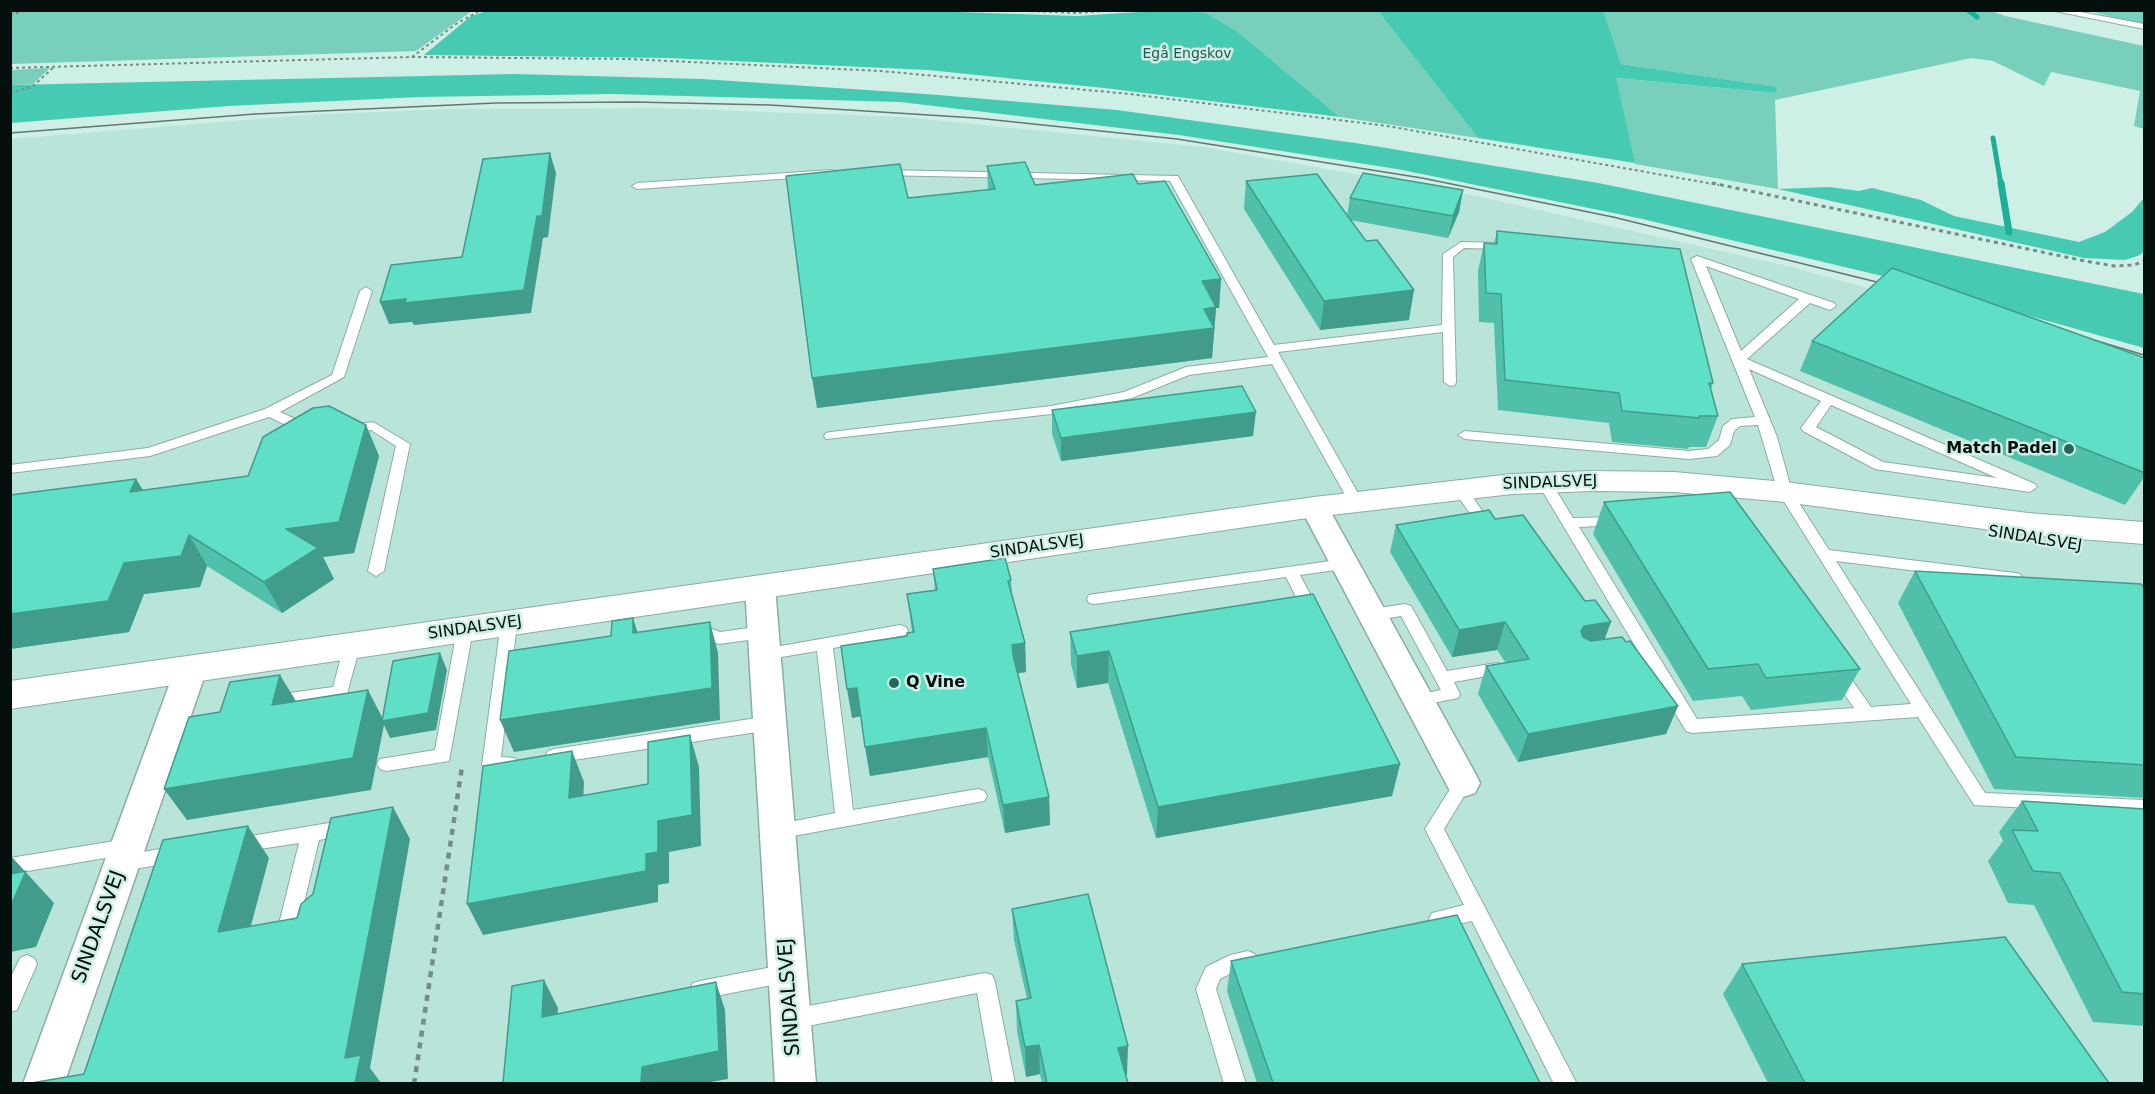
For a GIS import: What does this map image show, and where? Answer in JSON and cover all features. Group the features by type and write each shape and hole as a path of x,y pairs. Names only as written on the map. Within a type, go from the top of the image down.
{"street":[{"name":"SINDALSVEJ","path":"10,695 1314,507 1460,489 1544,482 1592,480 1721,494 1785,492 2028,524 2145,533"},
{"name":"SINDALSVEJ","path":"1785,492 2037,540 2145,552"},
{"path":"1314,507 1463,783"},
{"name":"SINDALSVEJ","path":"760,587 796,1083"},
{"name":"SINDALSVEJ","path":"37,1082 124,855 191,669"}],"lane":[{"path":"2054,10 2145,27"},
{"path":"637,186 821,172 845,173"},
{"path":"868,173 1174,178 1356,502"},
{"path":"1450,382 1447,256 1461,244 1513,247"},
{"path":"1830,306 1697,259 1764,422 1785,492 1980,800 2145,807"},
{"path":"10,469 150,452 270,412 338,377 366,291"},
{"path":"1738,360 1808,298"},
{"path":"831,436 1051,410 1127,395 1186,371 1434,328 1449,329"},
{"path":"1738,360 1829,399 2030,487 1880,466 1808,428 1829,399"},
{"path":"270,412 315,434 373,426 403,444 376,571"},
{"path":"1465,435 1689,455 1712,453 1725,442 1728,429 1737,422 1764,422"},
{"path":"1544,482 1692,726 1923,710"},
{"path":"1460,489 1490,533"},
{"path":"1569,523 1628,519"},
{"path":"1824,554 2034,581"},
{"path":"1095,599 1345,564"},
{"path":"1291,572 1321,632"},
{"path":"1372,615 1405,610 1452,694 1418,700"},
{"path":"509,623 510,661 491,765 770,723"},
{"path":"386,764 443,756 465,630"},
{"path":"682,635 705,632 719,638 764,643 824,644 900,631"},
{"path":"824,644 845,819"},
{"path":"334,718 352,646"},
{"path":"1625,655 1647,652"},
{"path":"1833,666 1868,714"},
{"path":"1443,678 1497,669"},
{"path":"260,703 340,692"},
{"path":"1463,783 1434,829 1566,1083"},
{"path":"777,831 978,796"},
{"path":"228,846 365,825"},
{"path":"286,936 311,833"},
{"path":"10,866 124,855 192,852"},
{"path":"1421,923 1477,911"},
{"path":"1236,1083 1206,989 1213,973 1230,964 1264,956"},
{"path":"10,1004 27,964"},
{"path":"675,994 788,973"},
{"path":"791,1019 986,982 1004,1083"}],"path":[{"path":"10,15 26,10"},
{"path":"412,57 456,24 481,10"},
{"path":"1007,10 1077,13 1118,10"},
{"path":"10,68 412,57 627,59 858,70 1002,80 1387,126 1671,175 2085,261 2114,266 2134,265 2145,261"},
{"path":"10,93 32,87 55,66"},
{"path":"414,1083 464,756"}],"shaded area":[{"path":"660,108 903,117 1204,147 1476,196 1792,267 1995,324 2144,372 2144,1083 11,1084 11,139 306,115 444,109"}],"green space":[{"name":"Egå Engskov","path":"897,10 1077,16 1170,10 1205,13 1238,32 1340,117 1104,88 928,70 668,58 424,55 471,16 487,11"},
{"path":"10,11 472,11 416,51 11,64"},
{"path":"1189,11 1378,11 1478,138 1340,117 1238,32"},
{"path":"1378,11 1603,11 1621,64 1777,87 1776,93 1616,78 1635,163 1478,138"},
{"path":"1602,11 1991,11 2144,46 2144,129 2134,126 2140,91 2051,72 2044,86 1993,61 1971,58 1775,100 1778,189 1635,164 1615,78 1776,93 1776,87 1621,64"},
{"path":"2090,11 2144,11 2144,25 2122,20"},
{"path":"50,68 33,84 11,85 11,70"},
{"path":"515,74 702,79 1117,110 1362,144 1598,183 2144,294 2144,348 1912,283 1638,218 1397,169 1179,135 900,102 613,94 420,97 229,106 11,123 10,85"},
{"path":"1830,187 1859,191 1872,188 1921,200 1954,216 2079,242 2105,232 2132,212 2144,198 2144,251 2140,255 2125,260 2084,258 1778,189"}],"building":[{"path":"550,153 542,216 537,216 524,290 405,303 406,299 380,302 391,265 462,257 483,159"},
{"path":"1025,162 1035,185 1133,174 1138,184 1165,181 1221,279 1202,281 1216,307 1204,309 1214,328 812,378 786,176 900,164 908,198 995,189 987,166"},
{"path":"1363,173 1463,190 1453,216 1350,198"},
{"path":"1317,174 1366,241 1377,240 1414,290 1324,301 1246,181"},
{"path":"1497,231 1680,249 1713,383 1709,383 1718,416 1699,416 1700,418 1622,411 1619,393 1505,380 1501,294 1486,293 1484,243 1497,244"},
{"path":"1892,268 2145,358 2145,473 1812,341"},
{"path":"1242,386 1256,412 1061,438 1052,410"},
{"path":"329,406 366,425 339,522 286,529 318,548 264,582 189,535 181,556 124,563 108,601 10,614 10,495 136,479 130,492 248,476 263,437 313,408"},
{"path":"1730,492 1860,669 1766,678 1758,664 1708,669 1604,502"},
{"path":"1489,510 1495,519 1523,515 1585,601 1595,600 1611,622 1584,626 1581,631 1583,637 1591,641 1622,637 1626,642 1630,641 1678,706 1528,734 1486,666 1529,659 1505,622 1459,630 1396,525"},
{"path":"1005,558 1011,580 1008,581 1025,643 1012,645 1013,655 1049,797 1003,805 986,728 865,747 857,688 847,689 841,646 907,636 907,633 914,632 907,594 937,590 933,569"},
{"path":"1915,571 2141,584 2145,589 2145,765 2016,757"},
{"path":"1313,594 1400,764 1158,807 1109,651 1077,656 1070,632"},
{"path":"633,618 633,633 710,622 712,688 500,720 509,651 611,636 612,621"},
{"path":"440,653 428,713 382,721 393,661"},
{"path":"280,675 272,705 368,690 353,758 164,789 189,717 220,712 230,682"},
{"path":"690,735 692,815 658,821 658,852 646,854 646,871 467,904 483,766 572,751 569,798 648,784 648,742"},
{"path":"2022,801 2145,809 2145,994 2122,992 2060,873 2033,871 2012,830 2038,831"},
{"path":"393,807 345,1058 361,1055 355,1083 31,1083 84,1074 163,840 248,826 218,932 297,918 301,904 313,894 331,818"},
{"path":"26,871 10,908 10,874"},
{"path":"1088,894 1128,1046 1118,1048 1128,1083 1047,1083 1039,1045 1025,1047 1016,1001 1031,998 1012,909"},
{"path":"1457,915 1540,1083 1273,1083 1231,961"},
{"path":"2005,937 2109,1083 1805,1083 1742,964"},
{"path":"544,980 542,1017 716,982 719,1051 642,1067 641,1083 503,1083 512,986"}],"waterway":[{"path":"1968,10 1977,17"},
{"path":"1993,138 2001,185"},
{"path":"2001,183 2009,232"}],"tram line":[{"path":"10,133 255,114 496,103 634,102 770,105 976,118 1177,139 1422,178 1613,217 1893,286"},
{"path":"2084,337 2144,355"}],"place":[{"name":"Match Padel","path":"2069,449"},
{"name":"Q Vine","path":"894,683"}]}
